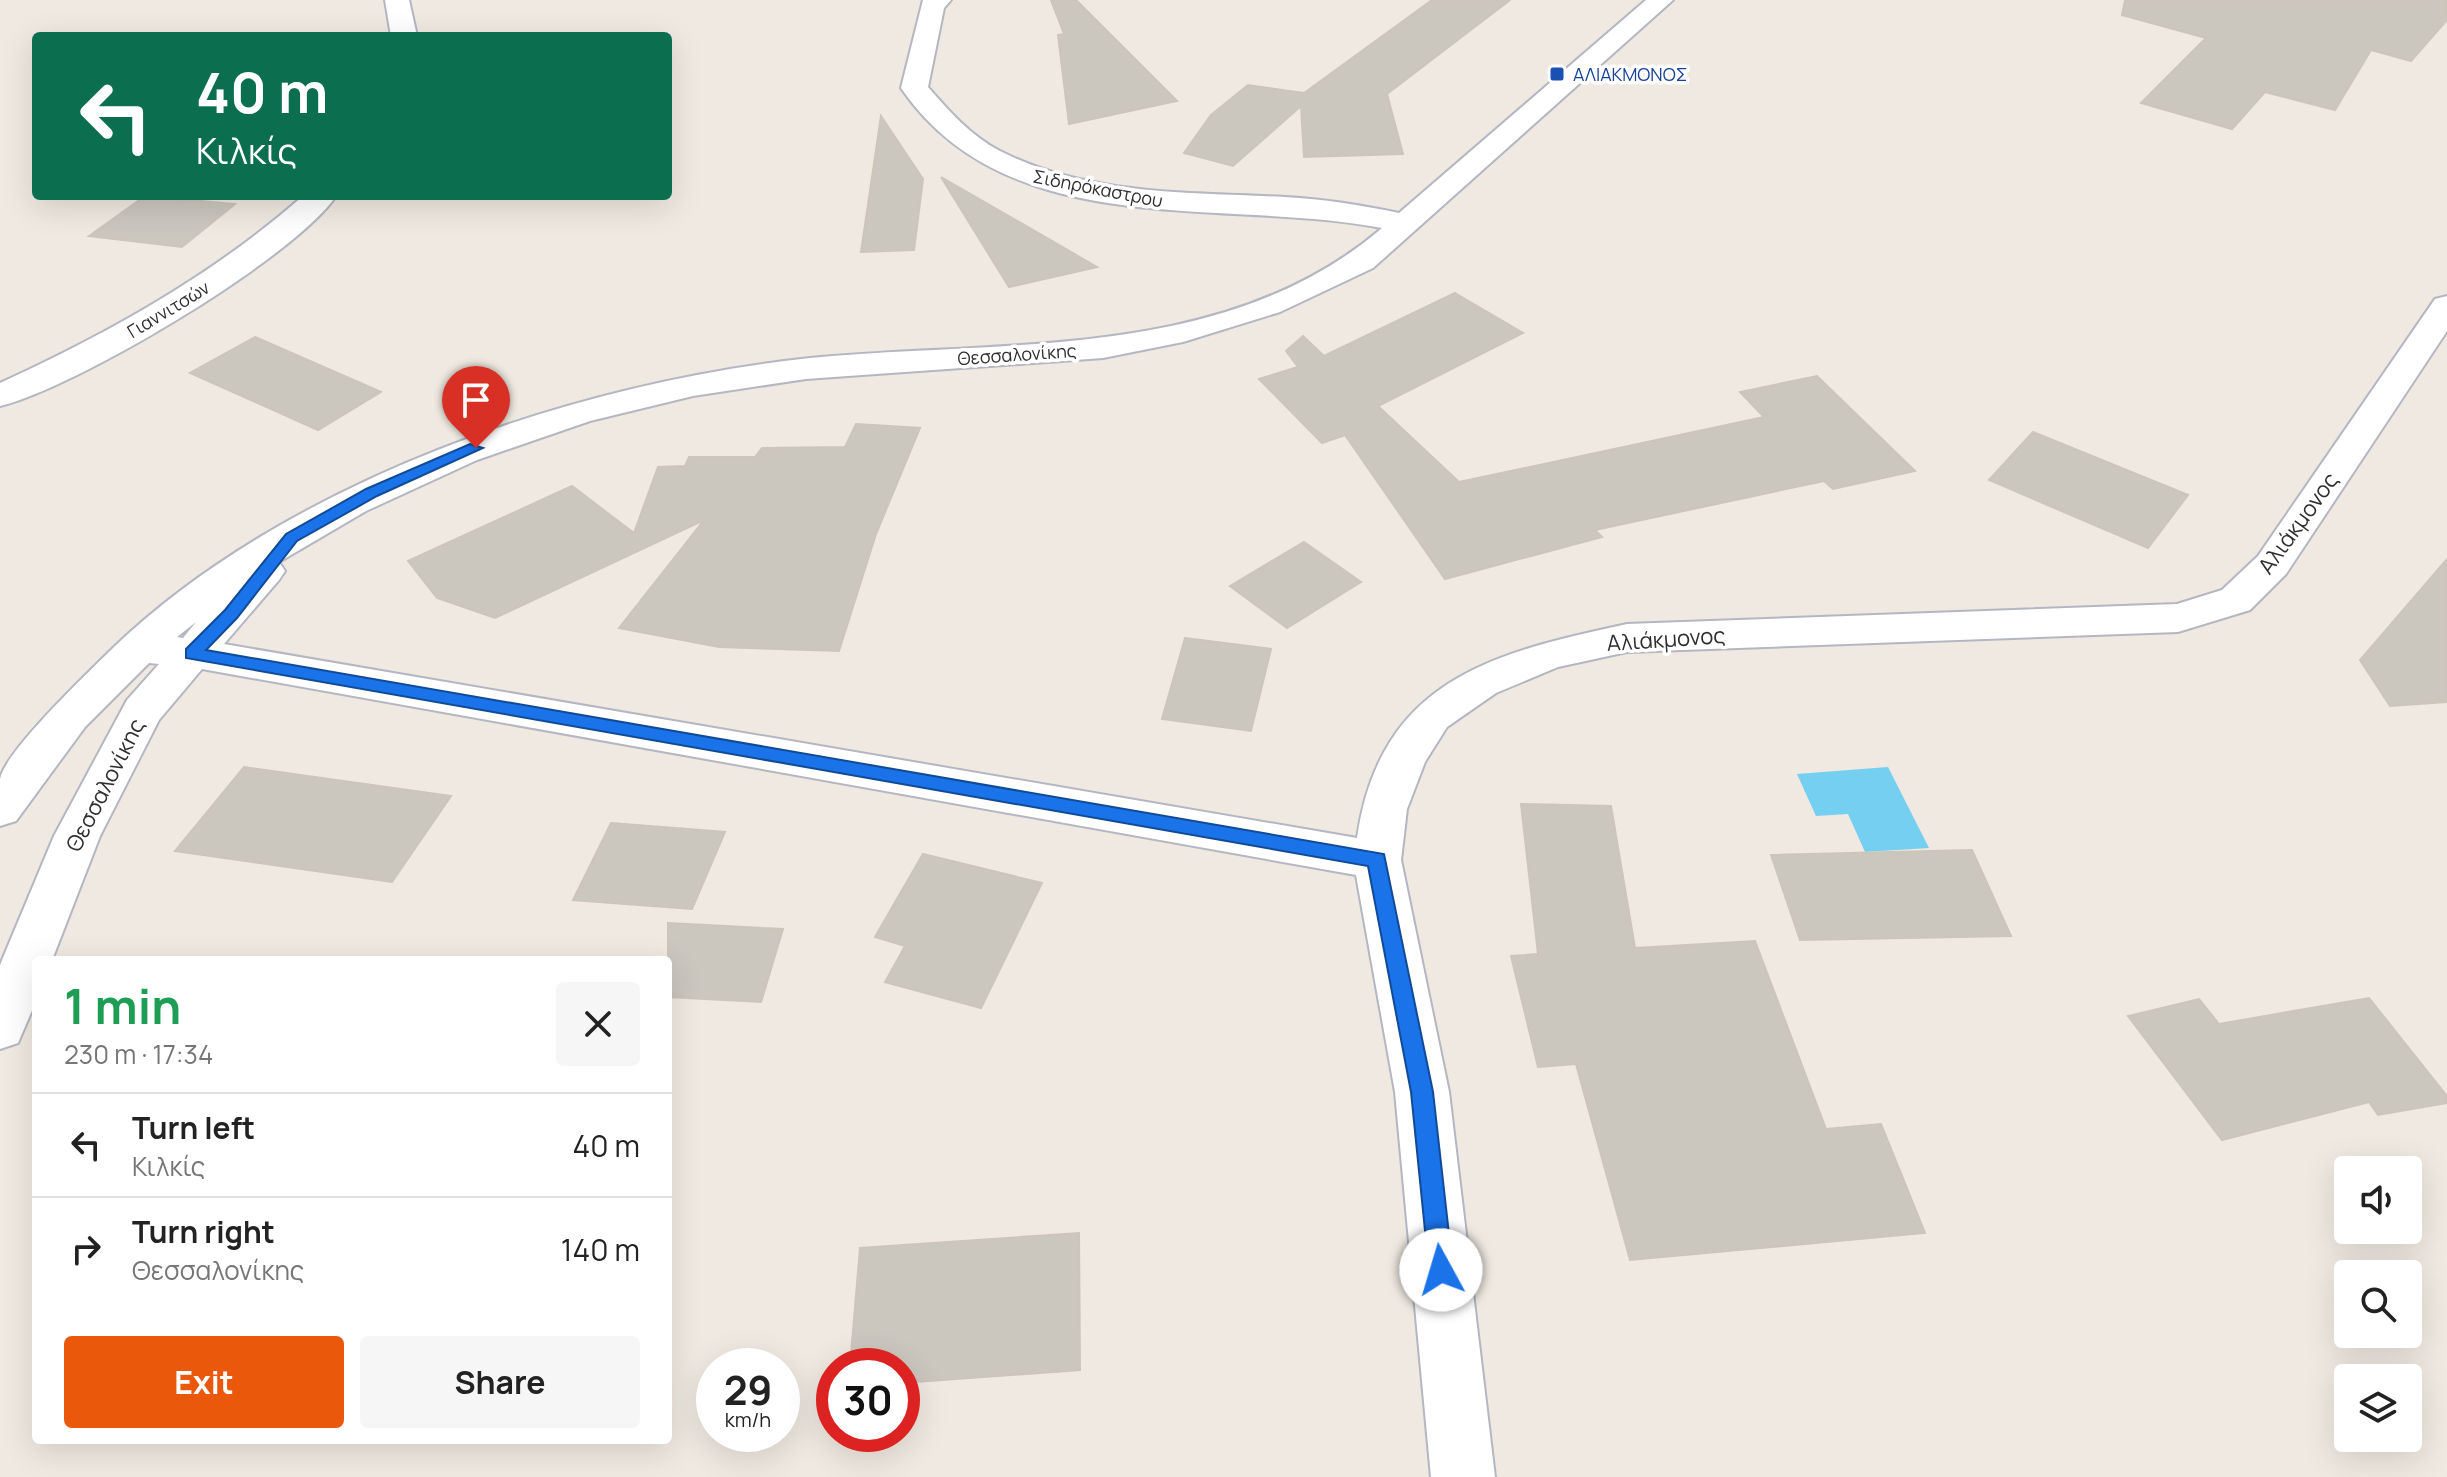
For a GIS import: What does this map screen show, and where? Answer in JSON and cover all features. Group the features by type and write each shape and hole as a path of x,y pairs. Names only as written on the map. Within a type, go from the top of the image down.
{"street":[{"path":"397,0 403,32"},
{"name":"Σιδηρόκαστρου","path":"939,0 932,5 914,88 925,105 961,137 1014,169 1053,183 1158,201 1328,210 1405,223"},
{"name":"Θεσσαλονίκης","path":"0,809 18,780 98,685 138,647 198,599 291,537 371,492 523,429 598,407 673,390 803,370 1103,348 1192,330 1259,311 1313,288 1362,261 1661,0"},
{"name":"Γιαννιτσών","path":"0,396 96,351 182,302 268,243 316,200"},
{"name":"Αλιάκμονος","path":"1463,1477 1422,1092 1377,860 1384,809 1404,759 1432,716 1481,682 1549,655 1627,638 2178,618 2236,600 2272,565 2447,306"},
{"name":"Θεσσαλονίκης","path":"0,1027 77,836 142,711 231,614 291,537"},
{"path":"138,647 192,653 1377,860"}],"water":[{"path":"1888,767 1929,848 1865,852 1848,814 1816,816 1797,774"}],"building":[{"path":"1051,0 1076,0 1177,101 1069,124 1058,35 1064,34"},
{"path":"1432,0 1510,0 1387,94 1403,154 1304,157 1301,106 1233,166 1184,153 1211,115 1248,85 1304,93"},
{"path":"2125,0 2447,0 2447,20 2411,61 2371,50 2335,110 2265,92 2232,129 2141,103 2206,38 2122,15"},
{"path":"881,116 923,179 914,250 861,252"},
{"path":"941,177 1097,267 1009,287"},
{"path":"139,200 235,204 182,247 89,236"},
{"path":"1455,293 1523,333 1378,406 1459,482 1764,417 1740,392 1817,376 1915,471 1833,489 1824,481 1595,530 1602,537 1445,579 1345,435 1322,443 1259,379 1298,367 1286,351 1303,336 1324,356"},
{"path":"255,337 381,392 318,430 190,373"},
{"path":"856,424 920,428 876,534 839,651 719,647 619,628 704,520 495,618 437,598 408,561 572,486 634,533 658,467 685,466 689,457 755,457 762,448 845,447"},
{"path":"2033,432 2188,495 2148,548 1989,480"},
{"path":"1304,542 1361,582 1287,628 1230,586"},
{"path":"2447,559 2447,702 2390,706 2360,660"},
{"path":"1185,638 1271,649 1251,731 1162,719"},
{"path":"244,767 451,796 392,882 175,851"},
{"path":"1521,804 1611,806 1635,948 1755,941 1826,1129 1881,1124 1925,1233 1630,1260 1576,1064 1538,1067 1511,956 1538,954"},
{"path":"611,823 725,832 692,909 573,900"},
{"path":"1972,850 2011,936 1800,940 1771,855"},
{"path":"923,854 1042,883 981,1008 885,982 905,946 875,937"},
{"path":"668,923 783,929 761,1002 672,997 672,956 668,956"},
{"path":"2369,998 2447,1096 2447,1103 2378,1115 2369,1102 2222,1140 2128,1016 2199,999 2219,1024"},
{"path":"1079,1233 1080,1370 920,1382 920,1348 852,1348 860,1248"}],"place":[{"name":"ΑΛΙΑΚΜΟΝΟΣ","path":"1557,74"}],"route":[{"path":"476,448 371,492 291,537 231,614 192,653 1377,860 1422,1092 1441,1270"}]}
